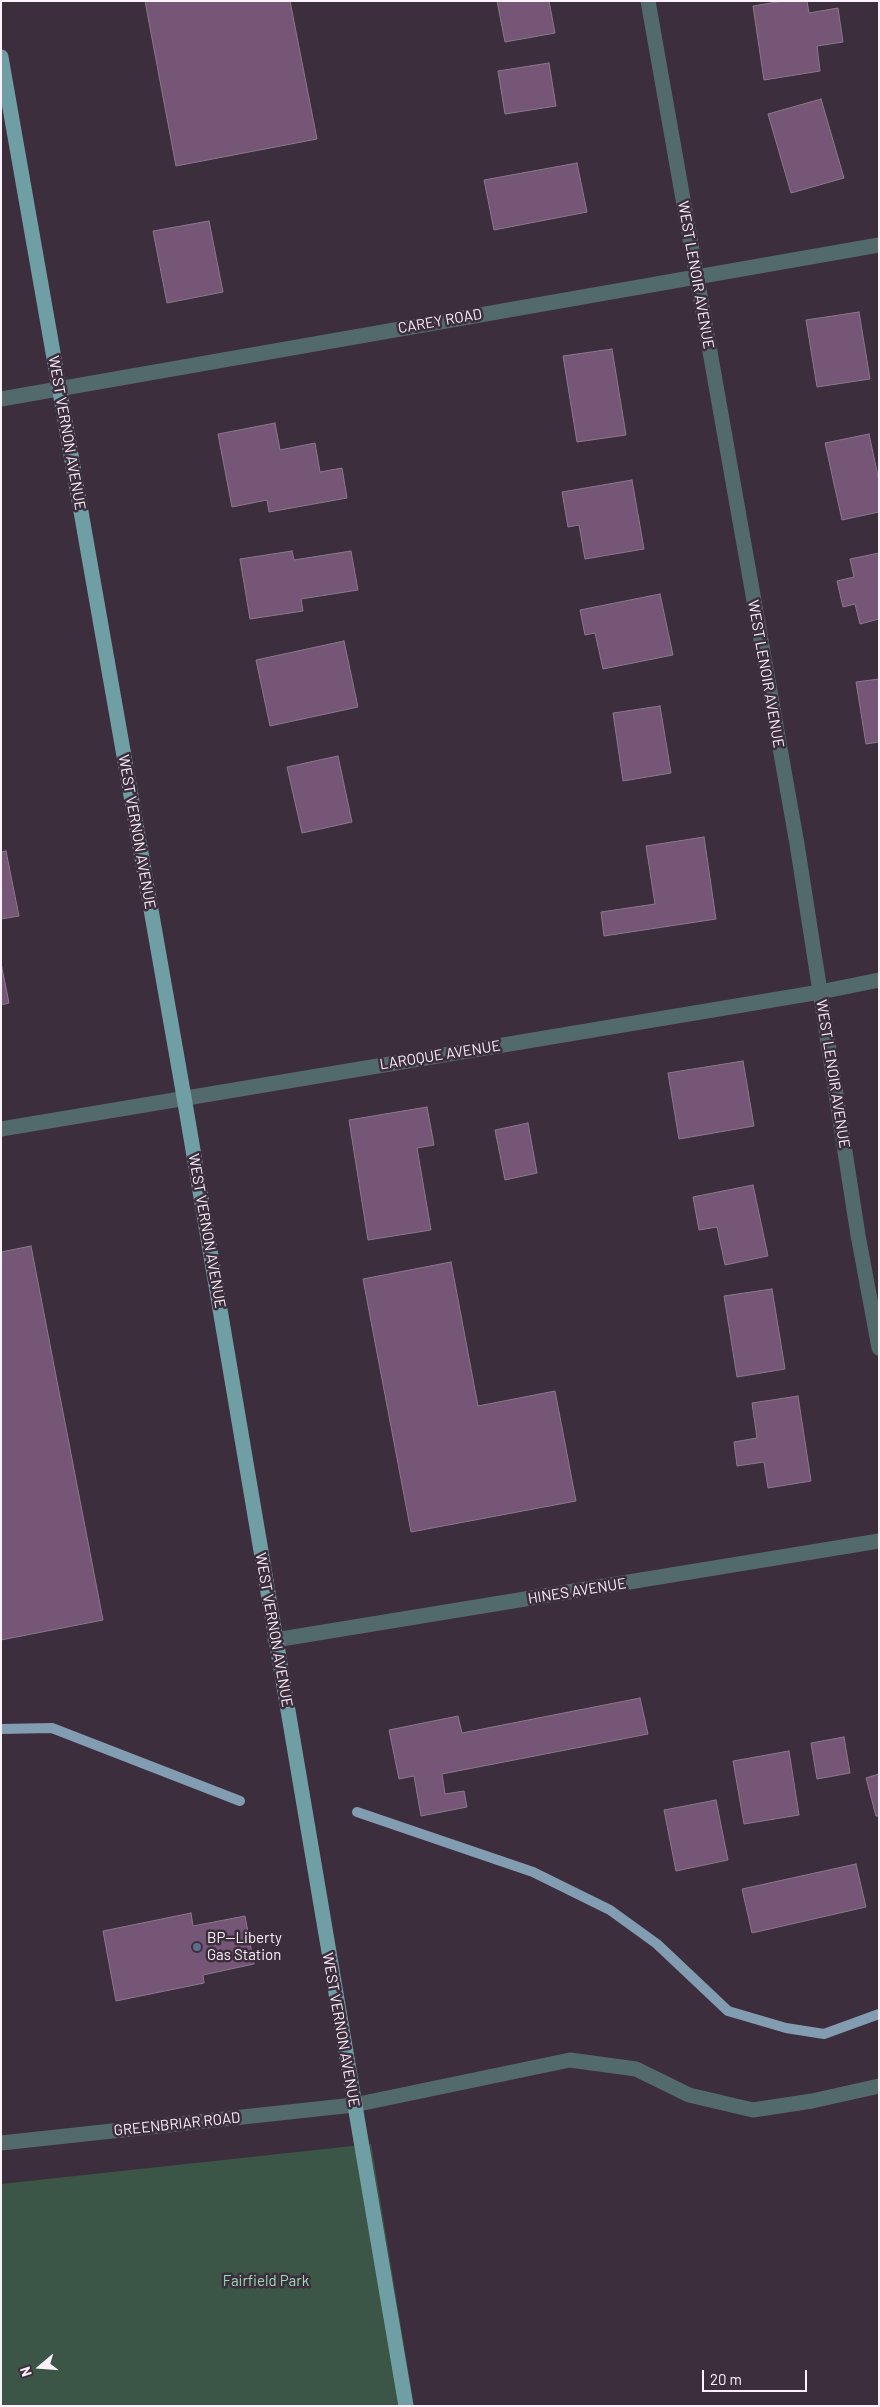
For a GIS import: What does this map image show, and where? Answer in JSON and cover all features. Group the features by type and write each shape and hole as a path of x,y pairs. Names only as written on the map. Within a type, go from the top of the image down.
{"main road":[{"name":"WEST VERNON AVENUE","path":"1,57 184,1097 406,2406"}],"street":[{"name":"WEST LENOIR AVENUE","path":"648,1 796,844 858,1235 879,1348"},
{"name":"CAREY ROAD","path":"1,399 879,245"},
{"name":"LAROQUE AVENUE","path":"1,1129 820,992 879,980"},
{"name":"HINES AVENUE","path":"275,1640 879,1541"},
{"name":"GREENBRIAR ROAD","path":"1,2143 354,2105 570,2060 636,2069 689,2095 753,2110 812,2101 879,2086"}],"green space":[{"name":"Fairfield Park","path":"371,2144 414,2406 1,2406 1,2184"}],"building":[{"path":"145,1 290,1 317,139 176,166"},
{"path":"497,1 549,1 555,33 505,42"},
{"path":"783,1 807,1 809,13 838,8 843,42 817,46 820,71 764,80 753,6"},
{"path":"549,63 556,106 505,114 498,71"},
{"path":"821,99 844,178 791,193 768,114"},
{"path":"577,163 587,212 494,230 484,180"},
{"path":"209,221 223,292 167,303 153,231"},
{"path":"859,312 870,379 817,387 806,320"},
{"path":"612,349 626,435 577,442 563,356"},
{"path":"275,423 280,450 315,443 320,472 342,468 347,498 269,512 267,500 232,507 218,434"},
{"path":"869,434 879,481 879,512 842,520 825,443"},
{"path":"632,480 644,549 585,559 579,525 568,527 562,492"},
{"path":"292,551 294,560 351,551 358,590 301,599 303,611 250,619 240,559"},
{"path":"879,553 879,619 860,624 855,604 843,607 837,581 854,577 850,559"},
{"path":"660,594 673,655 603,669 595,633 585,635 580,610"},
{"path":"344,641 358,707 270,726 256,660"},
{"path":"879,679 879,742 866,744 856,682"},
{"path":"660,706 671,773 623,781 613,713"},
{"path":"338,756 352,822 302,833 287,767"},
{"path":"704,837 716,919 604,936 601,912 655,904 646,846"},
{"path":"6,851 19,916 1,919 1,852"},
{"path":"1,963 9,1003 1,1005"},
{"path":"743,1061 754,1126 679,1139 668,1073"},
{"path":"427,1107 434,1145 417,1148 431,1230 368,1240 349,1120"},
{"path":"528,1123 537,1173 505,1180 495,1130"},
{"path":"753,1185 768,1256 725,1265 717,1227 699,1230 693,1197"},
{"path":"31,1246 103,1620 1,1640 1,1252"},
{"path":"451,1262 478,1406 555,1391 576,1501 411,1532 363,1279"},
{"path":"772,1289 785,1369 737,1377 724,1296"},
{"path":"798,1396 811,1481 768,1488 764,1462 737,1466 734,1442 757,1438 752,1403"},
{"path":"640,1698 648,1734 442,1774 445,1794 464,1791 467,1807 421,1816 414,1776 399,1779 389,1730 458,1716 462,1733"},
{"path":"844,1737 850,1773 817,1779 811,1743"},
{"path":"789,1751 799,1815 744,1824 733,1761"},
{"path":"879,1774 879,1816 876,1816 866,1778"},
{"path":"716,1800 728,1860 676,1871 664,1810"},
{"path":"856,1864 866,1907 752,1933 742,1889"},
{"path":"191,1913 193,1926 245,1916 254,1964 203,1975 204,1983 116,2001 103,1931"}],"waterway":[{"path":"1,1729 52,1728 240,1801"},
{"path":"357,1812 533,1872 610,1910 657,1944 728,2011 786,2028 824,2034 879,2014"}],"place":[{"name":"BP—Liberty Gas Station","path":"197,1947"}]}
